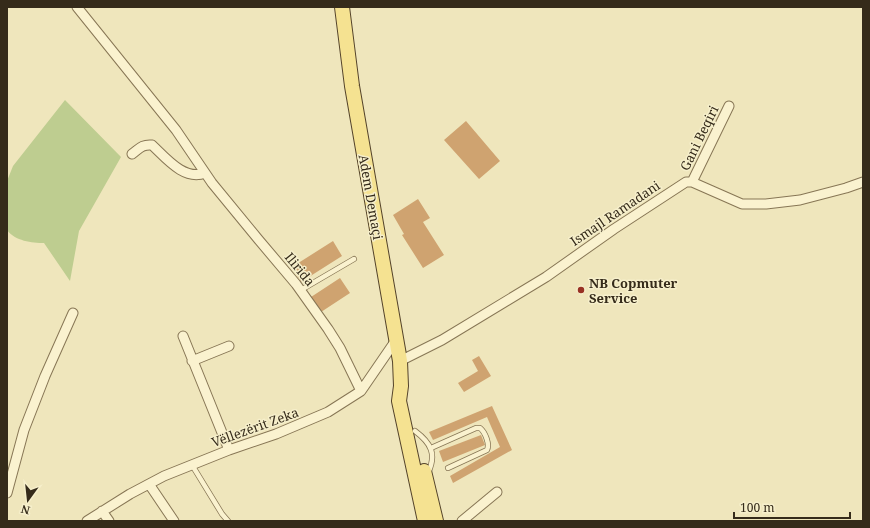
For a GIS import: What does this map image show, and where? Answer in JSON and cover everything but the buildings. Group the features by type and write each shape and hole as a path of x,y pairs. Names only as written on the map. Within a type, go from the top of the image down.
{"main road":[{"name":"Adem Demaçi","path":"342,7 352,86 400,361 399,401 425,521"},
{"name":"Adem Demaçi","path":"400,386 408,399 436,521"}],"street":[{"name":"Ilirida","path":"77,7 176,130 206,173 300,290 340,348 361,391"},
{"name":"Gani Beqiri","path":"692,182 729,106"},
{"path":"132,154 142,145 152,145 181,171 188,174 206,173"},
{"path":"692,182 742,204 766,204 800,200 863,182"},
{"name":"Ismajl Ramadani","path":"400,361 442,340 546,277 681,184 692,182"},
{"path":"7,493 24,430 45,376 73,313"},
{"path":"183,336 229,450"},
{"name":"Vëllezërit Zeka","path":"87,521 164,476 229,450 276,434 328,412 361,391 396,340"},
{"path":"192,361 229,346"},
{"path":"149,484 174,521"},
{"path":"462,521 497,492"},
{"path":"102,512 109,521"}],"lane":[{"path":"300,290 354,259"},
{"path":"431,448 476,428 480,428 482,430 488,444 487,450 448,468"},
{"path":"415,431 426,440 431,448 432,460 426,478"},
{"path":"192,464 222,514 228,521"}],"green space":[{"path":"65,100 121,157 79,231 70,281 44,243 34,243 19,239 10,234 7,230 7,181 13,166"}],"place":[{"name":"NB Copmuter Service","path":"581,290"}]}
